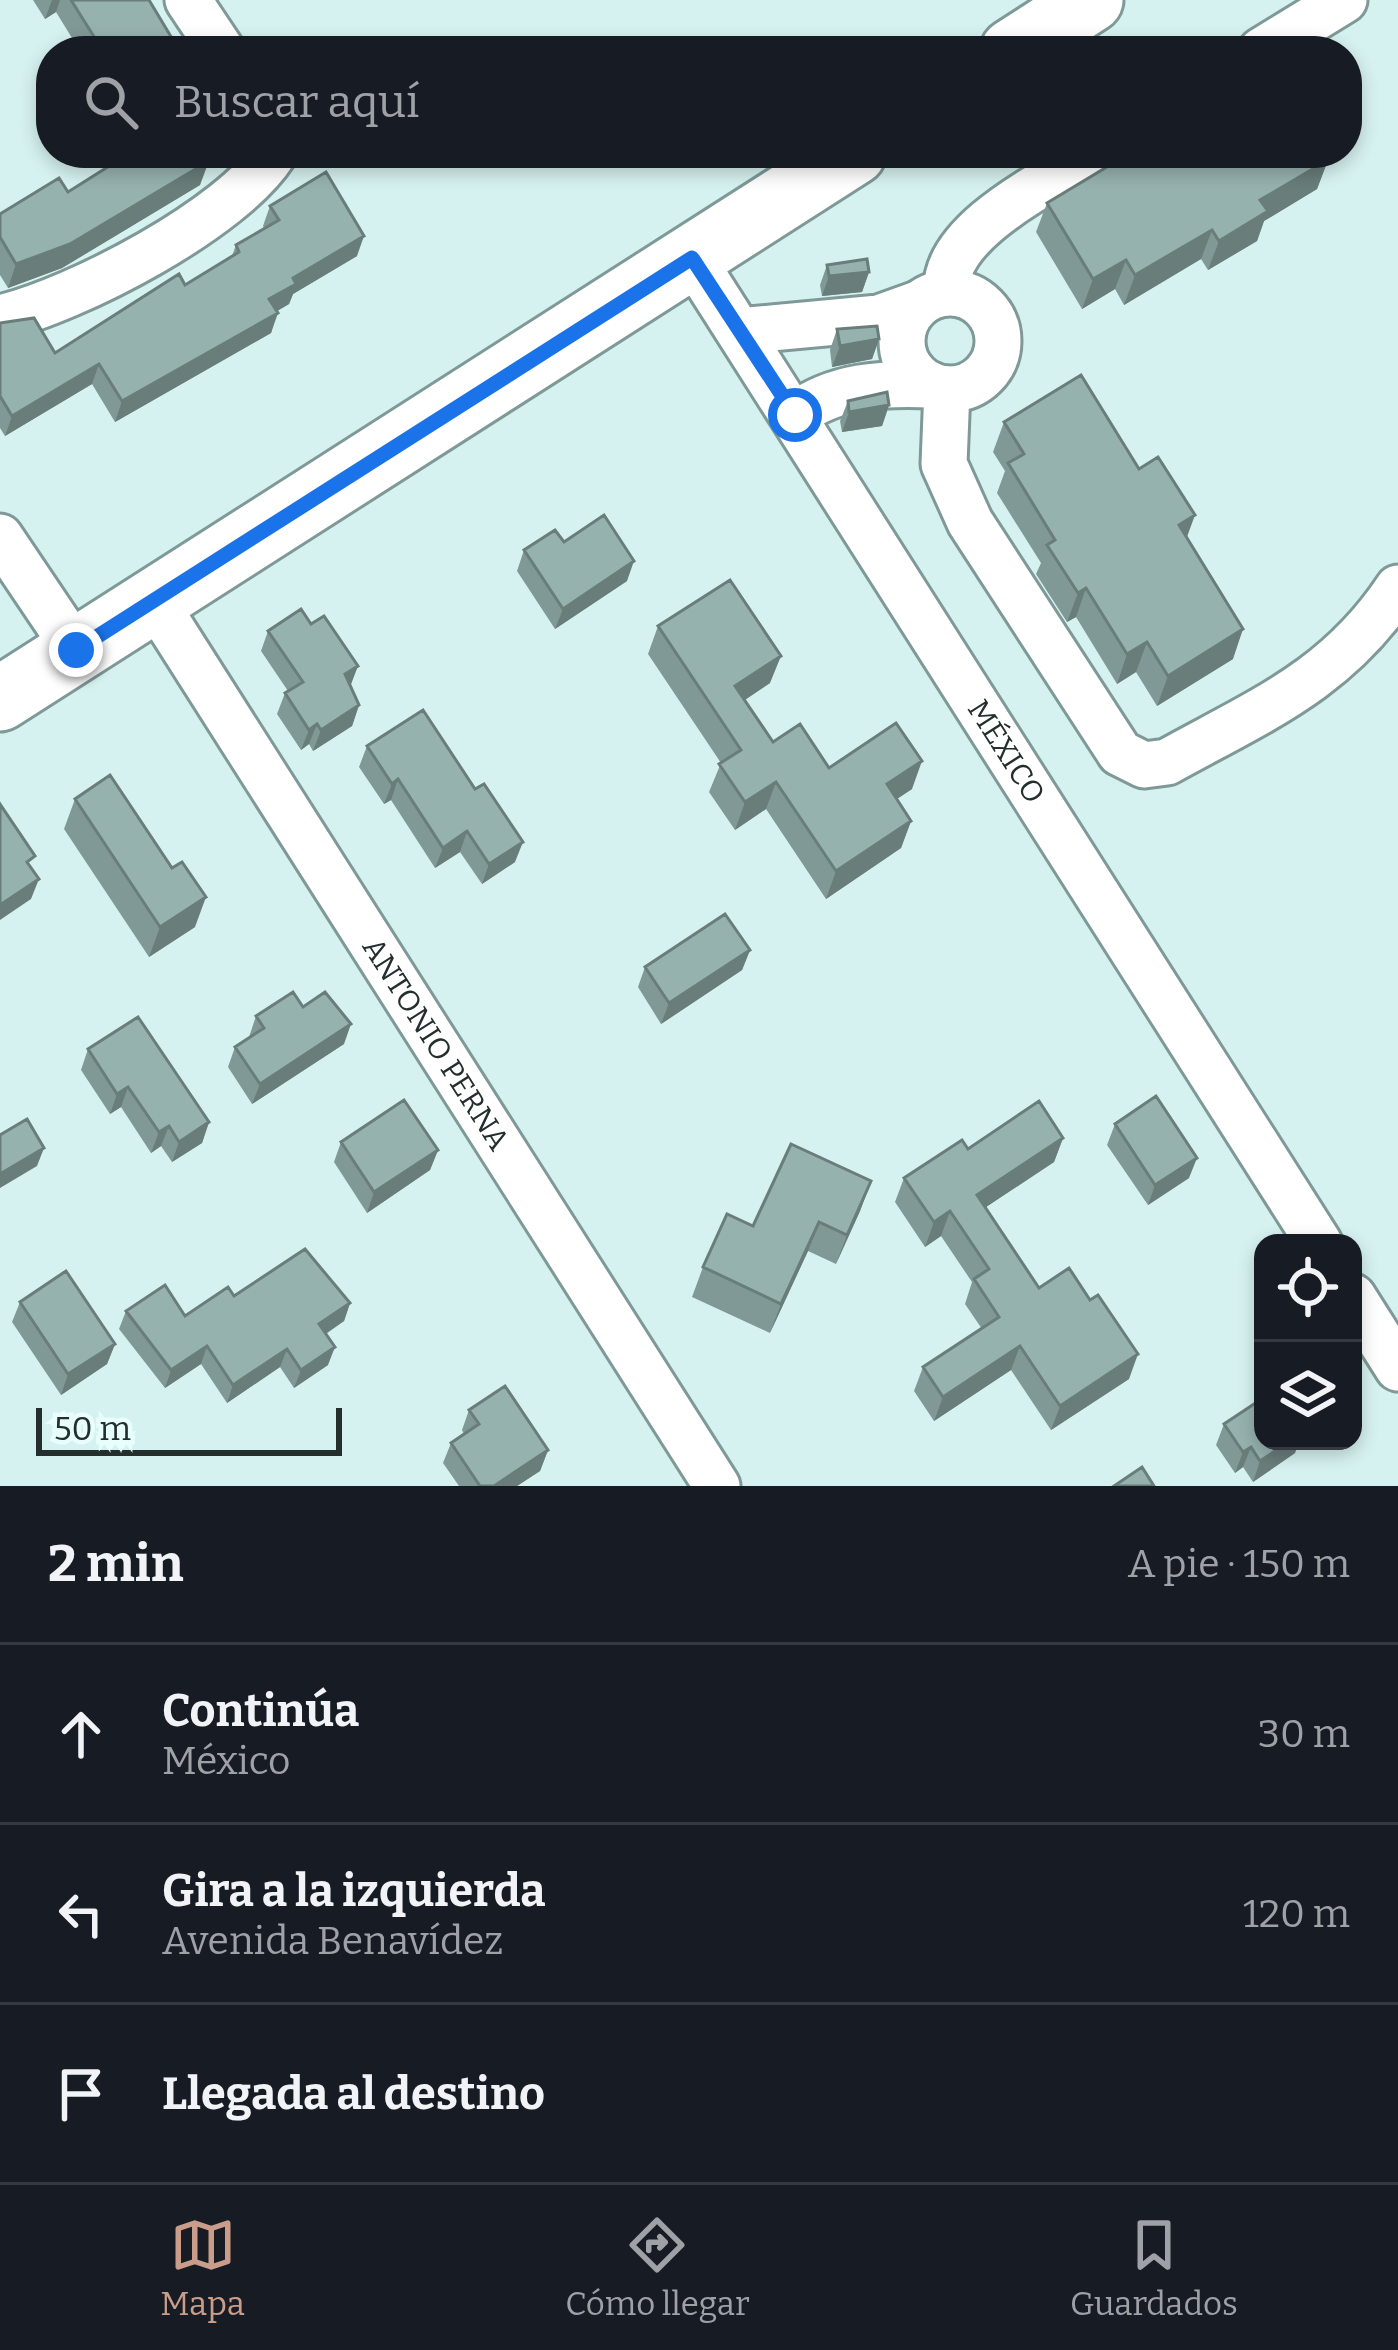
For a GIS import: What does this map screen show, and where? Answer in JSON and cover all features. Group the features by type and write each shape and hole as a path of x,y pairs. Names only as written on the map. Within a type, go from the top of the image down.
{"main road":[{"path":"1035,36 1091,0"},
{"path":"0,699 831,168"}],"street":[{"path":"188,0 212,36"},
{"path":"1285,36 1344,0"},
{"path":"0,318 47,304 156,248 233,194 259,168"},
{"path":"939,387 918,377 902,348 902,333 933,298 965,242 1001,211 1071,168"},
{"name":"MÉXICO","path":"692,258 1312,1234"},
{"path":"739,331 878,318 933,298 978,300 997,325 997,356 978,381 939,387 889,383 821,395 795,415"},
{"path":"939,387 944,464 970,522 1120,753 1144,765 1167,762 1326,673 1370,630 1398,588"},
{"path":"0,537 76,650"},
{"name":"ANTONIO PERNA","path":"154,601 717,1486"},
{"path":"1362,1312 1398,1369"}],"building":[{"path":"71,0 149,0 171,36 94,36"},
{"path":"106,168 197,168 70,244 16,264 0,237 0,214 59,178 68,192"},
{"path":"1105,168 1314,168 1260,200 1268,211 1219,241 1212,230 1135,275 1126,260 1093,279 1047,203"},
{"path":"326,172 364,236 293,278 296,284 269,299 278,313 122,401 99,364 12,416 0,396 0,323 34,318 55,353 179,274 185,285 239,252 236,245 279,220 270,206"},
{"path":"867,259 869,272 829,276 827,265"},
{"path":"877,326 879,339 840,346 837,329"},
{"path":"1081,375 1139,469 1158,457 1195,515 1179,525 1243,629 1168,676 1147,642 1127,654 1086,588 1078,593 1047,545 1055,540 1008,463 1024,454 1004,422"},
{"path":"887,392 889,405 849,412 848,401"},
{"path":"604,515 634,561 563,609 524,550 555,530 564,542"},
{"path":"730,580 781,656 735,686 773,742 800,724 829,768 896,723 922,761 887,784 911,821 836,871 776,782 745,802 719,764 741,750 658,626"},
{"path":"301,609 311,624 324,616 358,666 345,674 359,705 321,730 317,724 309,730 285,693 303,682 268,631"},
{"path":"423,710 475,789 484,784 523,842 489,864 467,831 443,848 398,779 392,784 367,746"},
{"path":"110,775 172,868 182,862 206,897 160,927 75,799"},
{"path":"0,804 35,856 27,862 39,879 0,905"},
{"path":"725,914 750,950 669,1003 645,967"},
{"path":"293,992 303,1007 325,992 351,1024 260,1084 235,1047 264,1028 256,1016"},
{"path":"138,1017 209,1122 179,1142 169,1126 159,1132 128,1087 117,1094 88,1049"},
{"path":"1156,1096 1197,1158 1155,1185 1115,1124"},
{"path":"404,1100 438,1150 374,1192 341,1142"},
{"path":"1039,1101 1063,1138 977,1195 1039,1288 1069,1268 1090,1300 1098,1295 1138,1354 1060,1406 1020,1346 943,1397 923,1367 999,1317 974,1279 989,1269 950,1211 934,1222 904,1178 962,1140 968,1149"},
{"path":"27,1119 44,1148 0,1174 0,1135"},
{"path":"791,1144 871,1181 847,1235 819,1222 781,1304 703,1267 727,1214 753,1226"},
{"path":"305,1249 350,1303 319,1324 335,1347 301,1370 287,1349 233,1385 207,1346 171,1370 126,1311 165,1285 185,1316 228,1287 234,1296"},
{"path":"66,1271 115,1344 68,1374 20,1302"},
{"path":"505,1386 548,1450 494,1486 480,1486 451,1443 479,1424 469,1410"},
{"path":"1254,1404 1254,1450 1276,1450 1260,1461 1251,1447 1243,1452 1224,1424"},
{"path":"1142,1467 1154,1486 1114,1486"}],"route":[{"path":"76,650 692,258 795,415"}]}
